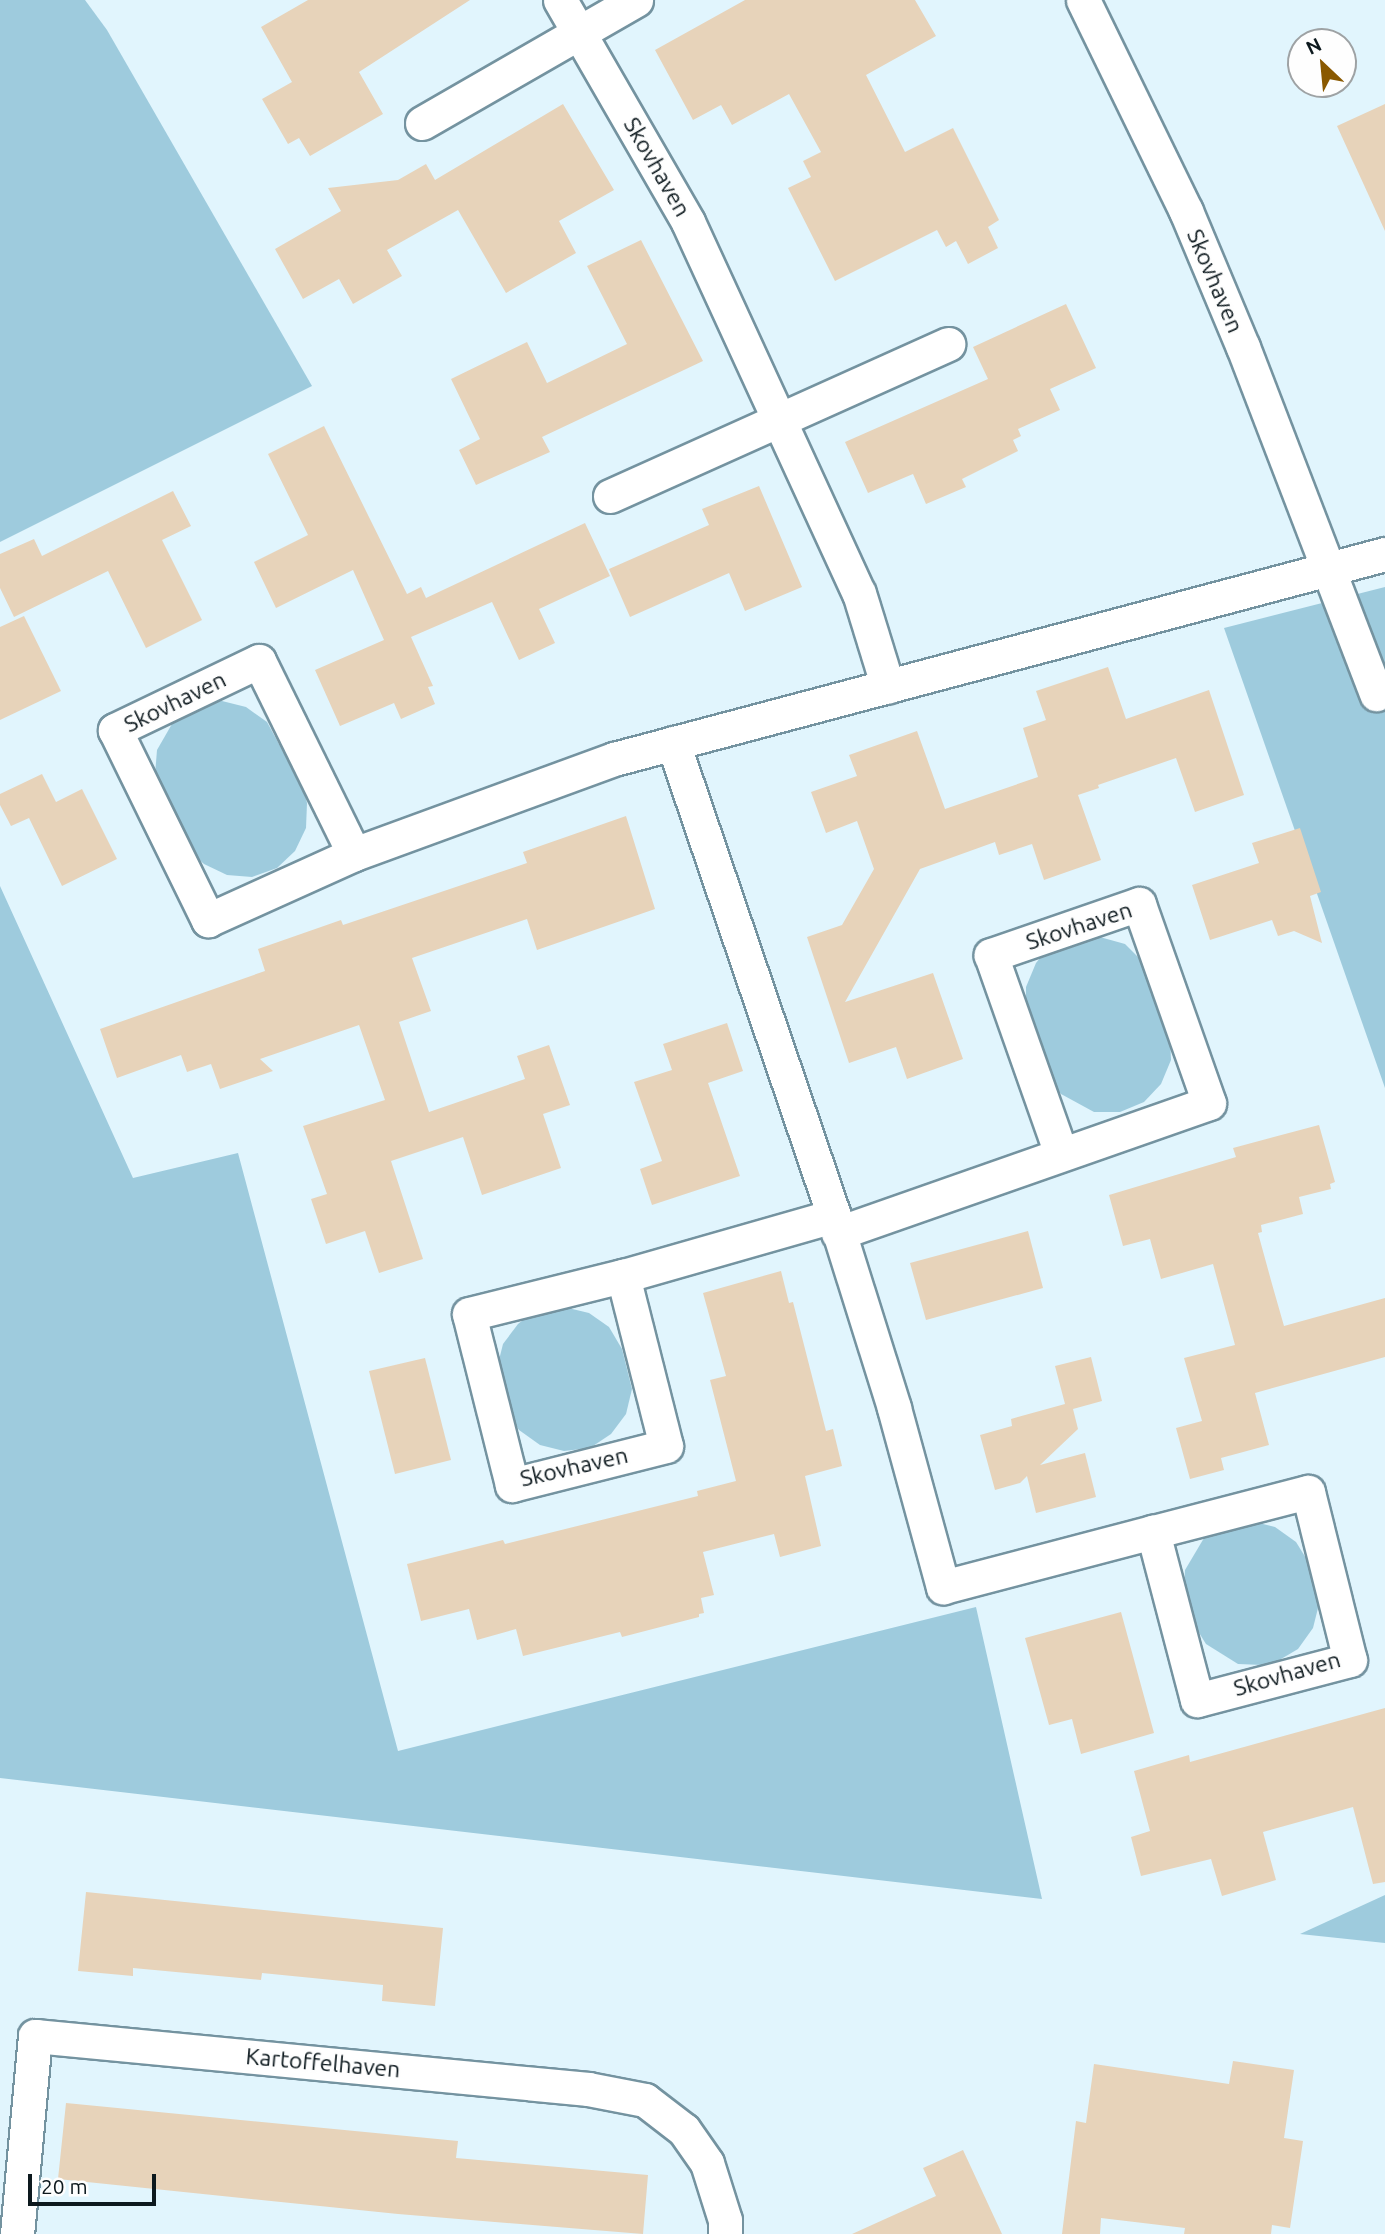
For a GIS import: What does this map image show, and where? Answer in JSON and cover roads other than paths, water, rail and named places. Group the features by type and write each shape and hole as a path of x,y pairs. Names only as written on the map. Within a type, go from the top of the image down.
{"street":[{"name":"Skovhaven","path":"560,0 688,222 859,593 888,687"},
{"path":"422,122 636,0"},
{"name":"Skovhaven","path":"1083,0 1186,211 1330,569 1376,694"},
{"path":"610,496 948,344"},
{"name":"Skovhaven","path":"354,854 259,661 115,730 208,920 354,854 614,759 1385,554"},
{"name":"Skovhaven","path":"673,743 836,1224 894,1408 943,1587 1153,1532 1308,1492 1350,1660 1197,1700 1153,1532"},
{"name":"Skovhaven","path":"623,1276 666,1446 512,1485 469,1314 623,1276 836,1224 1060,1154 1209,1103 1139,904 991,956 1060,1154"},
{"name":"Kartoffelhaven","path":"17,2234 35,2036 575,2087 645,2100 684,2130 706,2163 725,2220 725,2234"}]}
